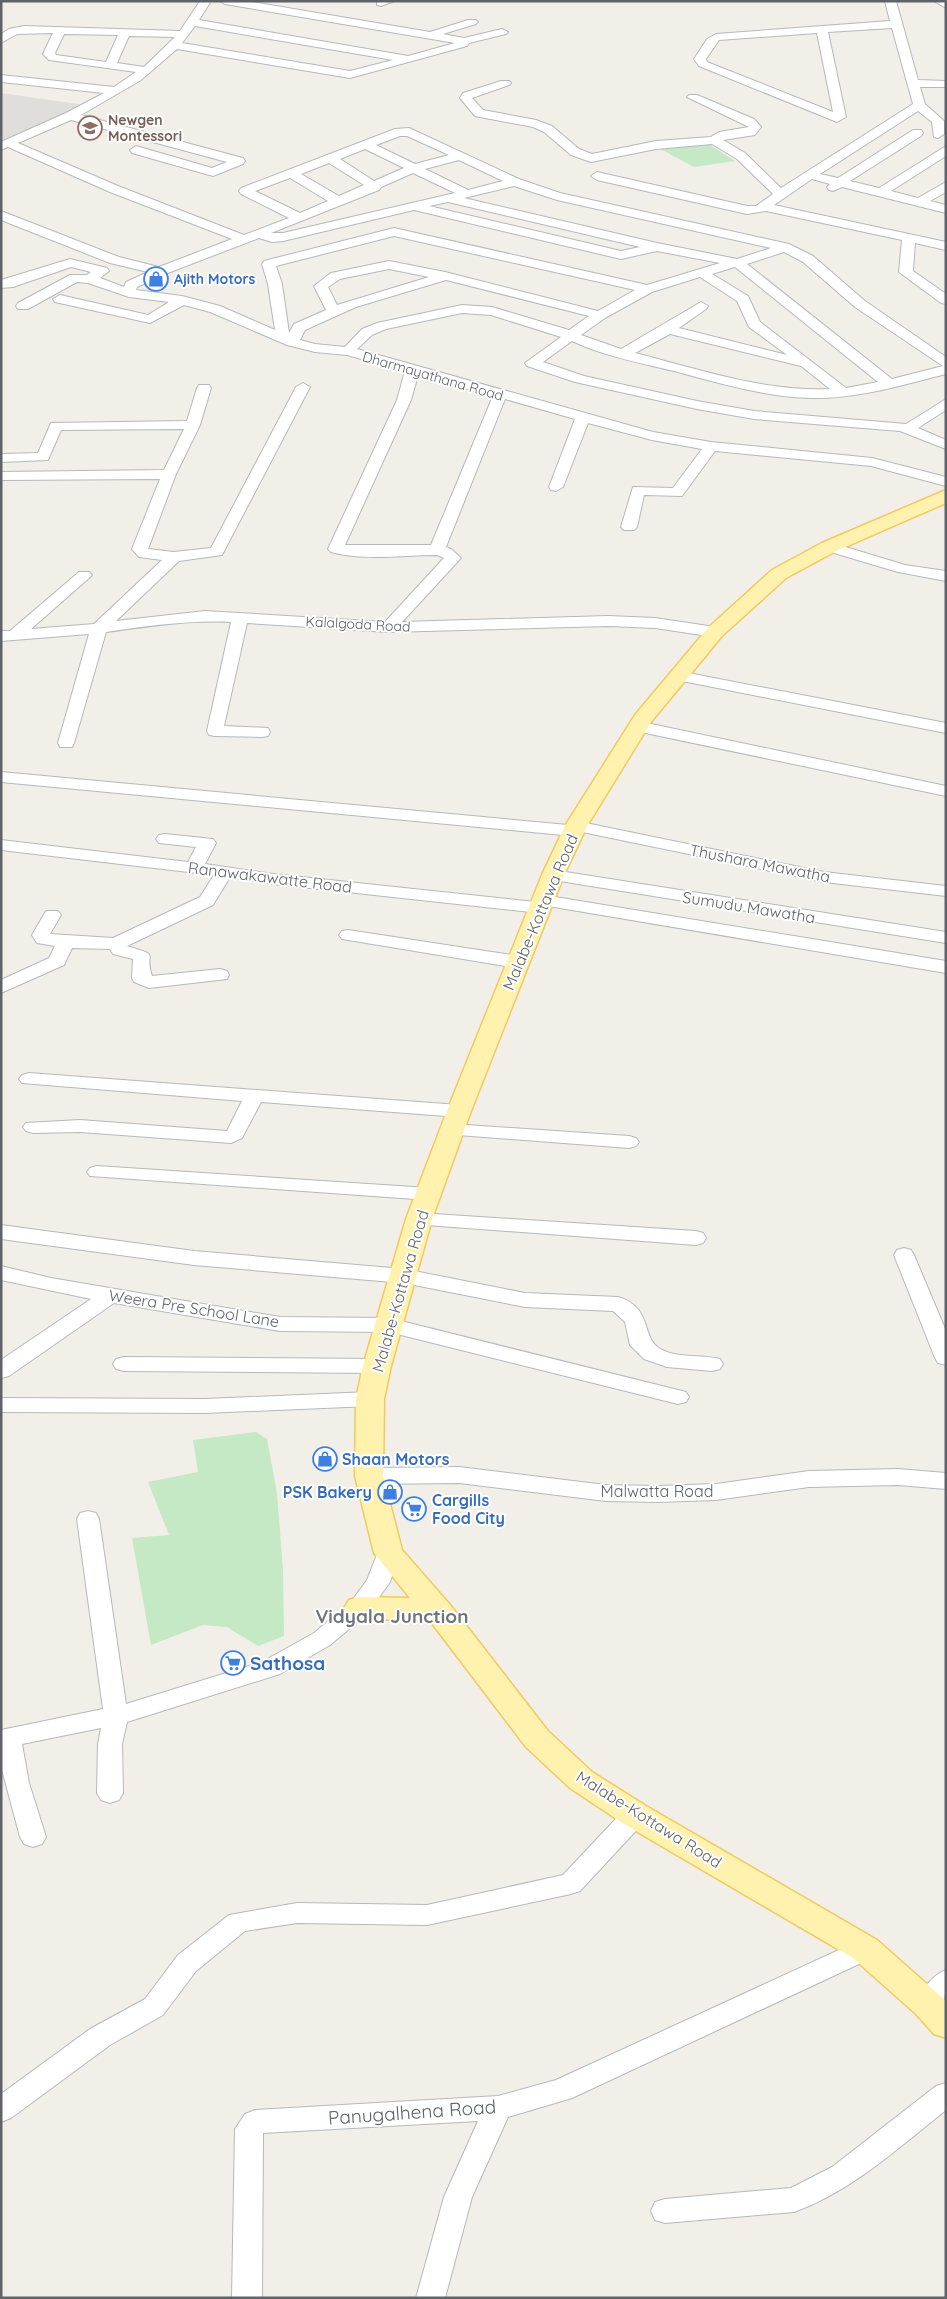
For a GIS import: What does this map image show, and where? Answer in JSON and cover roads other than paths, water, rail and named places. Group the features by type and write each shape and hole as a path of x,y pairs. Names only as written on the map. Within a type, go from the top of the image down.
{"main road":[{"name":"Malabe-Kottawa Road","path":"946,496 829,547 779,574 715,632 637,726 575,829 541,904 456,1120 420,1219 377,1366 370,1399 369,1476 388,1553 440,1614 536,1739 581,1780 635,1815 865,1949 928,2004 946,2024"},
{"path":"360,1608 431,1609 440,1614"}],"street":[{"path":"4,145 70,116 114,91 144,70 174,45 206,1"},
{"path":"225,1 464,40 502,32"},
{"path":"890,1 895,24 921,106 938,121 938,134"},
{"path":"939,1 946,5"},
{"path":"192,22 410,59"},
{"path":"430,35 472,22"},
{"path":"822,31 840,117 837,118 703,64 700,58 710,42 716,37 822,31 895,24"},
{"path":"60,30 49,54 52,58 144,70"},
{"path":"1,40 13,31 125,31 182,34"},
{"path":"110,66 125,31"},
{"path":"174,45 344,75 359,73 463,44 464,40"},
{"path":"1,78 114,91"},
{"path":"506,83 468,95 466,98 479,113 536,124 548,129 575,152 591,158 656,145 714,140 723,135 751,132 755,127 750,122 694,97"},
{"path":"913,83 946,84"},
{"path":"597,176 747,210 758,210 780,194 921,106 946,110"},
{"path":"70,116 156,138 239,162 213,172 136,150 156,138"},
{"path":"300,218 245,191 399,132 409,132 514,182 557,196 784,247 808,259 860,304 946,363"},
{"path":"834,186 917,133"},
{"path":"714,140 742,156 780,194"},
{"path":"4,145 243,239"},
{"path":"366,145 467,194"},
{"path":"880,193 946,150"},
{"path":"129,293 131,285 160,271 300,218 375,187 414,168 461,156"},
{"path":"330,158 375,187"},
{"path":"290,174 339,202"},
{"path":"811,176 834,186 880,193 946,210"},
{"path":"260,234 272,238 283,237 514,182"},
{"path":"920,203 944,188"},
{"path":"448,198 657,247 738,263 889,384"},
{"path":"412,206 621,255 657,247"},
{"path":"764,207 946,246"},
{"path":"1,215 115,260 160,271"},
{"path":"288,339 275,284 268,264 394,232 647,290"},
{"path":"909,238 906,272 946,300"},
{"path":"784,247 647,290 600,314 532,363 580,379 697,405 754,415 908,429 946,445"},
{"path":"1,284 8,284 70,263 102,272 90,279 75,278 23,306"},
{"path":"333,311 321,286 336,276 389,265 445,276 600,314"},
{"path":"700,272 743,299 754,324 842,392"},
{"path":"288,339 299,327 333,311 445,276"},
{"name":"Dharmayathana Road","path":"90,279 129,293 182,300 215,309 315,348 348,351 652,436 711,446 872,462 946,482"},
{"path":"60,299 150,319 182,300"},
{"path":"622,354 668,329 701,306"},
{"path":"348,351 367,332 382,326 462,309 492,311 622,354 765,389 812,394 842,392 889,384 946,370"},
{"path":"668,329 808,364"},
{"path":"389,626 453,558 446,552 436,550 356,551 336,549 404,400 413,369"},
{"path":"204,388 193,425 169,474 140,549 144,554 174,557 217,552 303,387"},
{"path":"436,550 500,395"},
{"path":"908,429 946,403"},
{"path":"556,488 583,418"},
{"path":"1,458 43,457 56,426 193,425"},
{"path":"629,527 638,490 677,493 711,446"},
{"path":"1,476 169,474"},
{"path":"829,547 903,569 946,576"},
{"path":"66,743 99,628 174,557"},
{"path":"7,635 84,575"},
{"name":"Kalalgoda Road","path":"7,635 99,628 153,620 205,616 389,626 446,627 608,621 655,623 715,632"},
{"path":"240,617 215,731 262,732"},
{"path":"678,676 946,728"},
{"path":"637,726 946,791"},
{"name":"Thushara Mawatha","path":"1,777 575,829 824,877 946,891"},
{"path":"165,839 207,843 194,868"},
{"name":"Ranawakawatte Road","path":"1,845 226,871 274,879 541,904 946,967"},
{"path":"52,915 42,935 44,939 116,944 207,901 226,871"},
{"name":"Sumudu Mawatha","path":"553,875 946,938"},
{"path":"348,935 518,962"},
{"path":"1,987 57,961 66,942"},
{"path":"116,944 120,950 142,956 141,978 149,982 220,976"},
{"path":"29,1079 254,1096 629,1142"},
{"path":"33,1127 80,1126 231,1137 235,1134 254,1096"},
{"path":"97,1172 429,1194"},
{"path":"420,1219 696,1238"},
{"path":"1,1232 194,1258 404,1276 525,1300 618,1304 635,1319 641,1345 652,1354 667,1360 712,1364"},
{"path":"904,1255 946,1358"},
{"name":"Weera Pre School Lane","path":"1,1273 111,1295 280,1324 389,1325 678,1397"},
{"path":"1,1371 111,1295"},
{"path":"124,1364 377,1366"},
{"path":"1,1405 205,1406 370,1399"},
{"name":"Malwatta Road","path":"369,1476 459,1475 598,1492 657,1494 716,1492 809,1479 898,1477 946,1481"},
{"path":"88,1519 116,1716 110,1744 110,1793"},
{"path":"33,1837 5,1739 116,1716 271,1668 322,1639 360,1608 378,1582 388,1553"},
{"path":"1,2110 100,2037 154,2007 187,1963 238,1922 297,1913 427,1915 571,1884 635,1815"},
{"name":"Panugalhena Road","path":"247,2298 249,2129 255,2122 498,2108 562,2090 865,1949"},
{"path":"928,2004 946,1981"},
{"path":"665,2212 794,2200 842,2176 946,2094"},
{"path":"430,2298 458,2197 498,2108"}],"place":[{"name":"Newgen Montessori","path":"90,128"},
{"name":"Ajith Motors","path":"156,279"},
{"name":"Shaan Motors","path":"325,1459"},
{"name":"PSK Bakery","path":"390,1492"},
{"name":"Cargills Food City","path":"414,1509"},
{"name":"Sathosa","path":"233,1663"}],"district":[{"name":"Vidyala Junction","path":"392,1616"}]}
